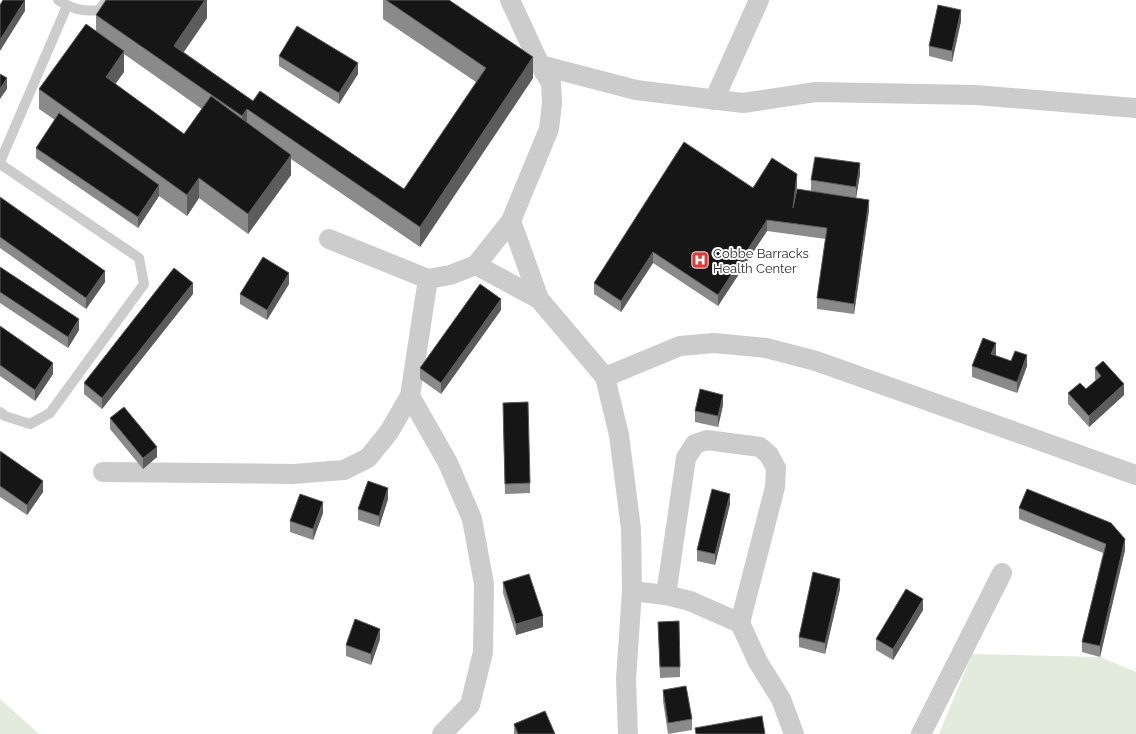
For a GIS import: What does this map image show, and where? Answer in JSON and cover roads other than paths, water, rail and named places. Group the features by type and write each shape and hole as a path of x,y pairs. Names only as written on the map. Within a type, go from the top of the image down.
{"street":[{"path":"330,239 428,279 450,275 476,265 511,221 549,129 552,103 551,83 540,65 510,0"},
{"path":"714,100 759,0"},
{"path":"540,65 636,90 743,103 816,92 960,95 1136,108"},
{"path":"511,221 539,299 605,377 619,435 631,530 632,591 626,679 628,734"},
{"path":"476,265 539,299"},
{"path":"103,472 293,474 344,470 368,458 389,432 410,396 428,279"},
{"path":"605,377 680,346 714,343 766,348 838,368 1136,475"},
{"path":"410,396 448,463 472,519 484,584 483,652 470,705 442,734"},
{"path":"666,595 686,458 695,444 707,440 760,447 769,455 776,468 775,487 740,623 758,662 781,699 794,734"},
{"path":"921,734 1002,573"},
{"path":"632,591 666,595 690,601 740,623"}],"lane":[{"path":"58,0 67,6 84,12 99,10 108,0"},
{"path":"0,412 6,416 30,424 50,413 144,284 139,258 0,163 67,6"}],"place":[{"name":"Cobbe Barracks Health Center","path":"700,260"}]}
